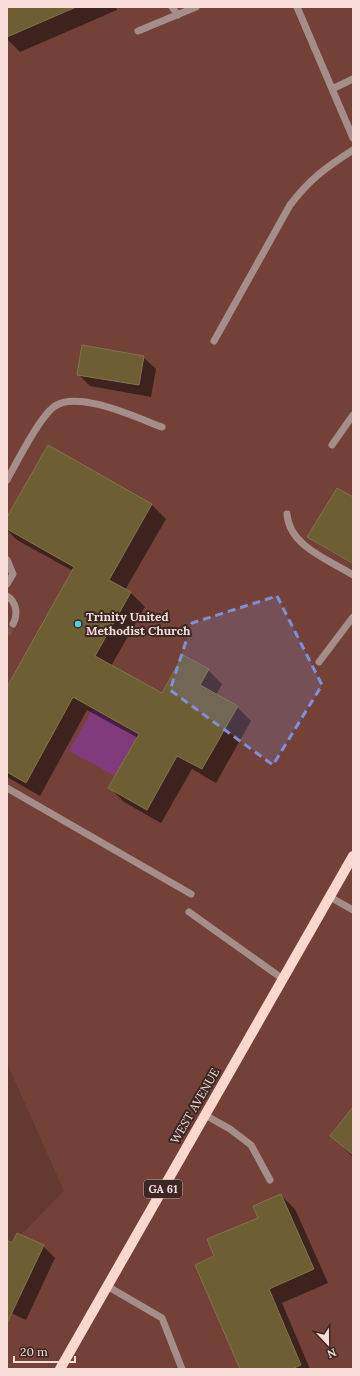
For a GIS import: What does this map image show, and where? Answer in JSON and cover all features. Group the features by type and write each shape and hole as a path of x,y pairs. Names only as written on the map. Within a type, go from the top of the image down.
{"main road":[{"name":"WEST AVENUE","path":"60,1369 353,856"}],"street":[{"path":"172,7 178,14"},
{"path":"138,31 196,7"},
{"path":"297,7 353,138"},
{"path":"332,88 353,79"},
{"path":"214,341 290,205 304,187 318,173 353,150"},
{"path":"7,480 43,418 55,406 70,400 101,405 162,427"},
{"path":"332,445 353,415"},
{"path":"287,514 290,528 300,542 353,574"},
{"path":"7,560 13,574 7,584"},
{"path":"7,596 12,600 16,608 16,619 13,624"},
{"path":"319,662 353,617"},
{"path":"7,788 191,894"},
{"path":"330,897 353,910"},
{"path":"189,912 283,979"},
{"path":"205,1115 230,1129 252,1144 270,1180"},
{"path":"107,1286 162,1318 182,1369"}],"highlighted area":[{"path":"277,596 322,685 273,765 170,690 192,623"}],"shaded area":[{"path":"7,7 353,7 353,1369 7,1369 7,1249 64,1191 7,1063"},
{"path":"93,708 139,734 115,776 69,751"}],"building":[{"path":"7,7 76,7 7,37"},
{"path":"82,345 144,356 139,385 77,375"},
{"name":"Trinity United Methodist Church","path":"48,445 152,504 109,580 131,592 95,656 162,693 183,655 209,669 200,685 238,706 202,769 177,756 147,810 108,788 139,734 73,697 26,783 7,772 7,687 74,567 7,529 7,517"},
{"path":"337,488 353,497 353,564 307,537"},
{"path":"353,1107 353,1155 330,1136"},
{"path":"281,1194 314,1269 269,1289 301,1365 292,1369 240,1369 195,1265 214,1256 207,1239 258,1218 253,1206"},
{"path":"17,1233 44,1245 7,1323 7,1240 12,1243"}],"tunnel":[{"path":"7,634 13,624"}],"place":[{"name":"Trinity United Methodist Church","path":"78,624"}]}
